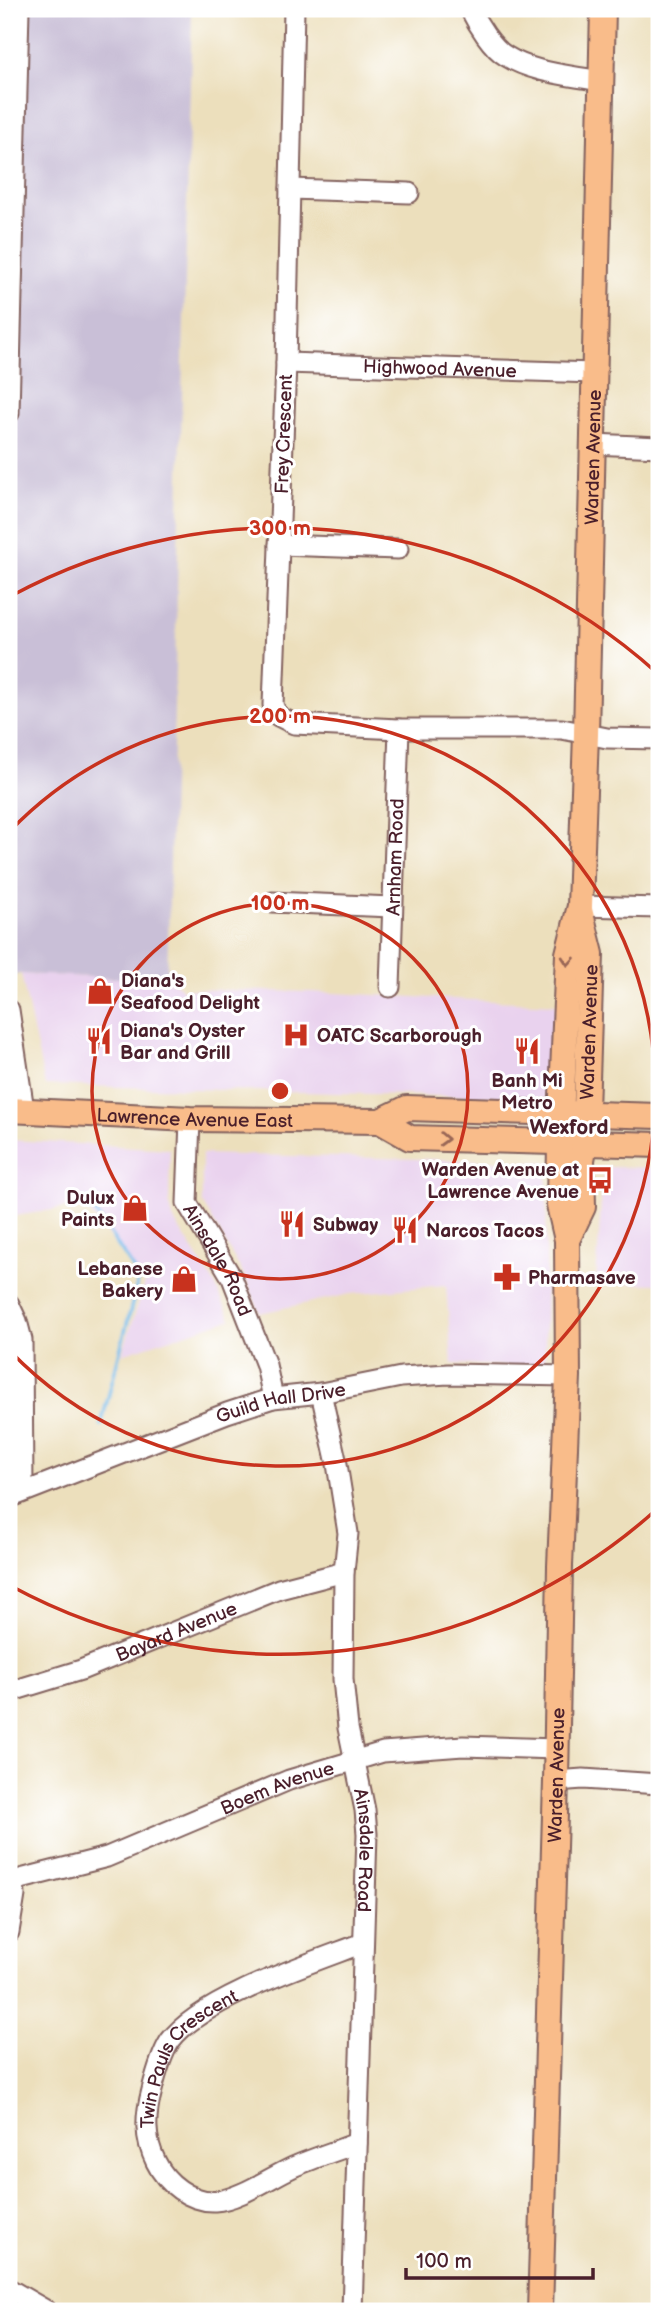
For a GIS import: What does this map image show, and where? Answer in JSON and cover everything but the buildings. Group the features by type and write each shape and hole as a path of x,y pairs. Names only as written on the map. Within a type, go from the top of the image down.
{"main road":[{"name":"Warden Avenue","path":"540,2311 560,1566 568,1376 568,1240 559,1205 560,1143 574,1113 591,954 580,906 603,9"},
{"name":"Lawrence Avenue East","path":"16,1110 190,1119 380,1121 407,1108 659,1116"},
{"name":"Warden Avenue","path":"568,1240 583,1207 582,1160 585,1143 574,1113"},
{"name":"Lawrence Avenue East","path":"380,1121 410,1138 659,1145"}],"street":[{"path":"9,413 19,9"},
{"name":"Frey Crescent","path":"294,9 286,363 273,705 278,716 294,724 399,729 562,729 607,738 659,739"},
{"path":"470,9 478,24 504,55 535,69 600,81"},
{"path":"290,189 409,193"},
{"name":"Highwood Avenue","path":"286,363 594,373"},
{"path":"593,444 659,447"},
{"path":"279,545 398,549"},
{"name":"Arnham Road","path":"390,987 399,729"},
{"path":"272,902 392,907"},
{"path":"580,906 659,908"},
{"path":"9,1010 16,1110"},
{"name":"Ainsdale Road","path":"190,1119 187,1203 232,1278 265,1365 273,1398"},
{"path":"9,1304 22,1340 16,1495"},
{"name":"Guild Hall Drive","path":"16,1495 273,1398 321,1393 401,1377 448,1374 568,1376"},
{"name":"Ainsdale Road","path":"321,1393 348,1533 344,1572 343,1679 348,1728 365,1810 367,1834 352,2311"},
{"name":"Bayard Avenue","path":"9,1692 81,1670 279,1589 344,1572"},
{"name":"Boem Avenue","path":"11,1882 107,1857 289,1780 383,1752 438,1748 557,1749"},
{"path":"556,1781 606,1780 659,1784"},
{"path":"9,1932 15,1895 11,1882"},
{"name":"Twin Pauls Crescent","path":"357,2143 215,2201 183,2193 164,2176 151,2152 145,2129 151,2093 171,2040 200,2014 236,1994 363,1943"},
{"path":"9,2289 47,2311"}],"shaded area":[{"path":"9,9 192,9 167,980 21,974 9,976"},
{"path":"21,974 167,980 182,989 312,992 556,1004 552,1099 45,1085"},
{"path":"9,1140 170,1149 169,1201 173,1219 213,1281 231,1319 122,1354 145,1283 84,1205 9,1217"},
{"path":"202,1154 547,1162 545,1367 452,1364 446,1285 350,1294 260,1313 244,1275 202,1202"},
{"path":"608,1167 659,1168 659,1284 596,1283 603,1171"}],"waterway":[{"path":"88,1201 139,1277 101,1425"}],"place":[{"name":"Diana's Seafood Delight","path":"100,991"},
{"name":"OATC Scarborough","path":"296,1035"},
{"name":"Diana's Oyster Bar and Grill","path":"99,1041"},
{"name":"Banh Mi Metro","path":"527,1051"},
{"name":"Warden Avenue at Lawrence Avenue","path":"600,1180"},
{"name":"Dulux Paints","path":"135,1208"},
{"name":"Subway","path":"292,1224"},
{"name":"Narcos Tacos","path":"405,1230"},
{"name":"Pharmasave","path":"507,1277"},
{"name":"Lebanese Bakery","path":"184,1279"}],"district":[{"name":"Wexford","path":"569,1127"}]}
